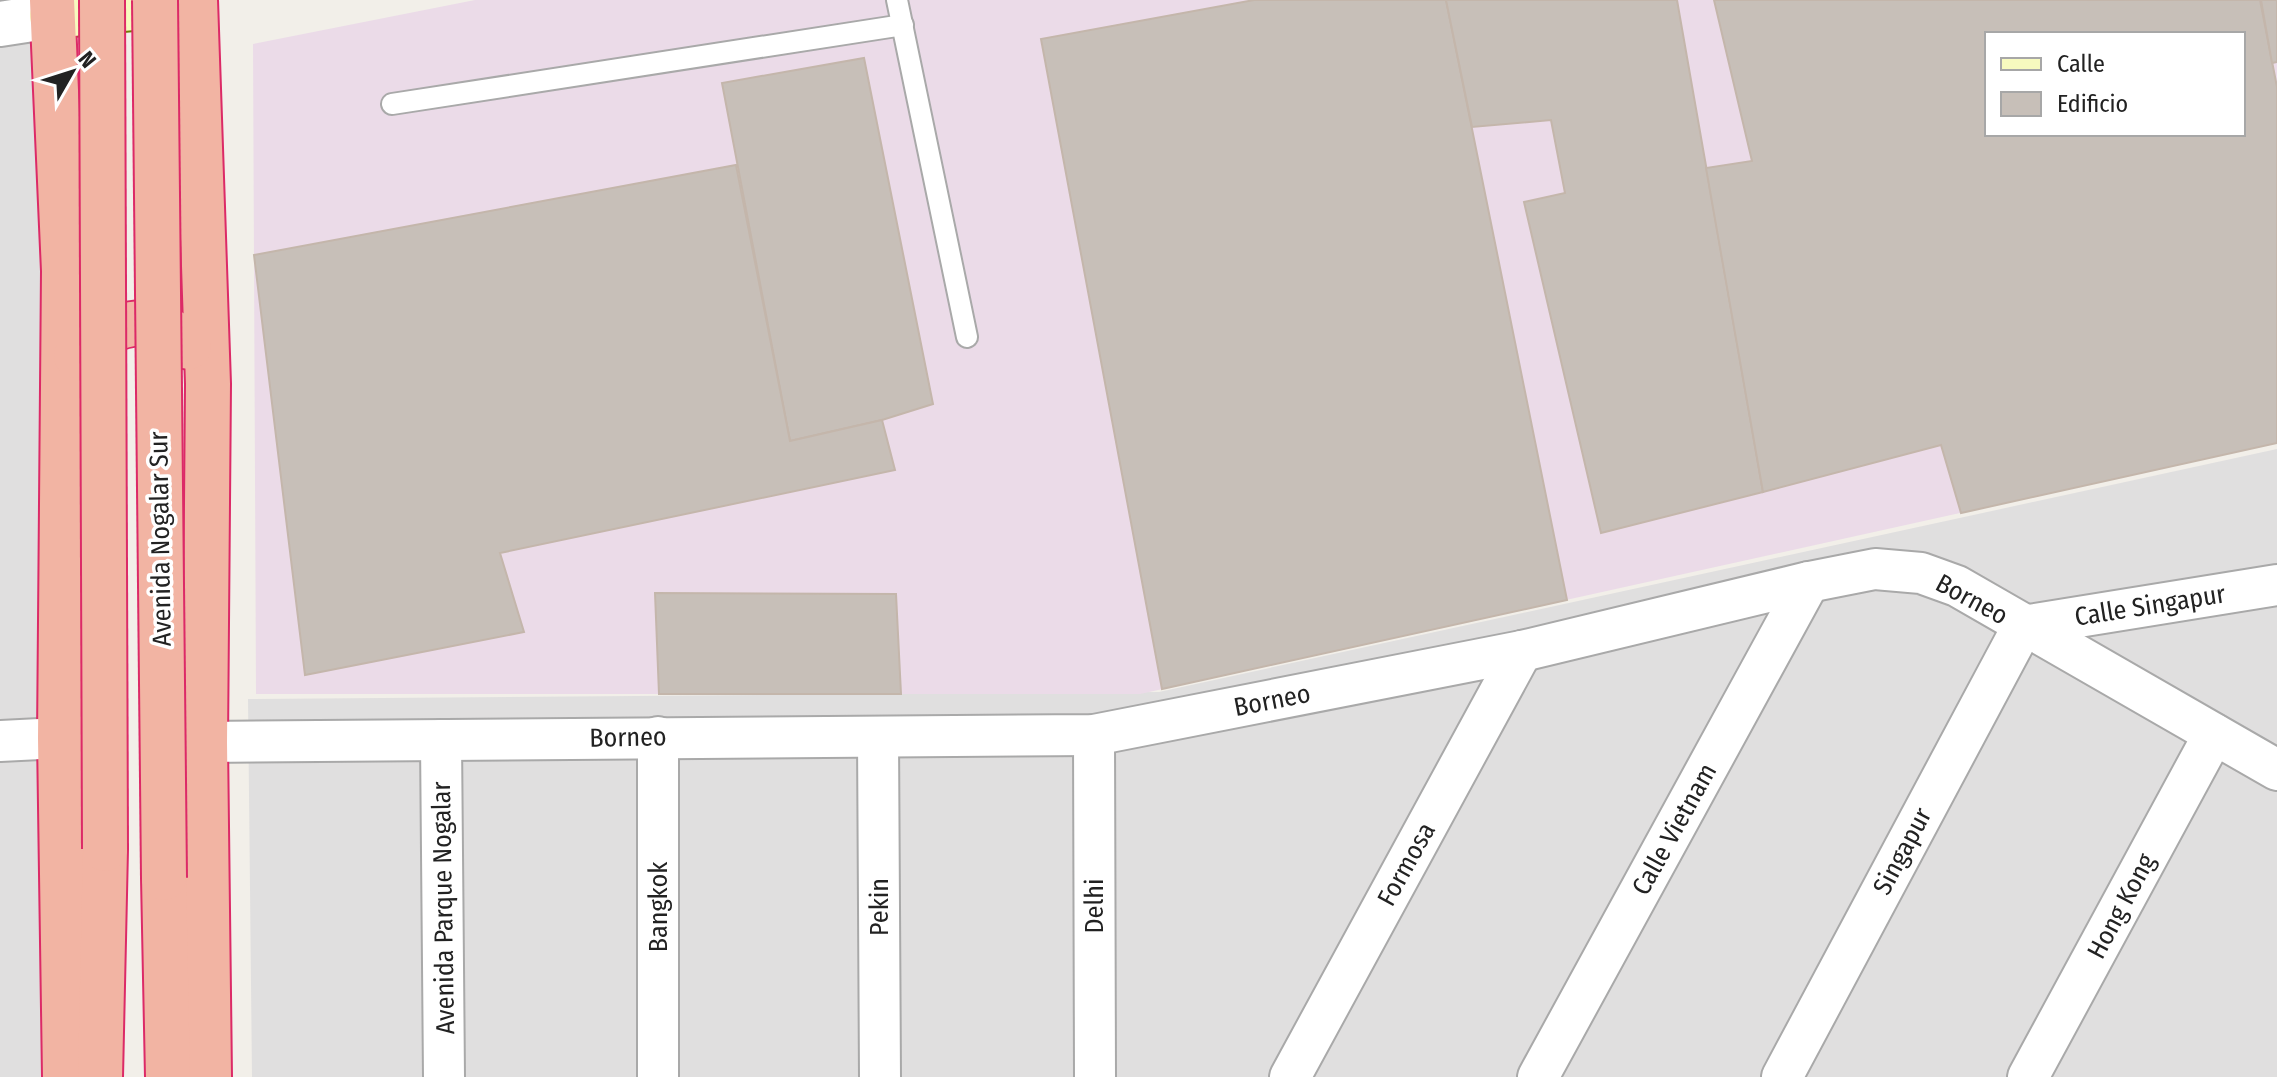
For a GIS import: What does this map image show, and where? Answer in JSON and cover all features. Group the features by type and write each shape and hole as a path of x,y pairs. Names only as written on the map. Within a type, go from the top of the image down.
{"highway":[{"path":"100,1077 105,849 102,0"},
{"path":"187,0 208,384 205,742 209,1077"},
{"name":"Avenida Nogalar Sur","path":"168,1077 164,878 187,0"},
{"path":"52,8 64,271 60,738 65,1077"},
{"path":"63,381 74,357 91,339 113,327 138,323 162,328 184,341 200,360 208,384"}],"main road":[{"path":"52,8 187,0"}],"street":[{"path":"0,24 52,8"},
{"name":"Borneo","path":"205,742 1094,735 1522,651 1875,569 1921,573 1957,586 2277,770"},
{"name":"Calle Vietnam","path":"1538,1077 1809,582"},
{"name":"Calle Singapur","path":"2023,626 2277,585"},
{"name":"Singapur","path":"1782,1077 2023,626"},
{"name":"Formosa","path":"1290,1077 1522,651"},
{"name":"Hong Kong","path":"2028,1077 2214,734"},
{"name":"Delhi","path":"1094,735 1095,1077"},
{"name":"Bangkok","path":"658,737 658,1077"},
{"name":"Pekin","path":"878,737 880,1077"},
{"path":"0,741 60,738"},
{"name":"Avenida Parque Nogalar","path":"441,740 444,1077"}],"lane":[{"path":"897,0 967,337"},
{"path":"392,104 903,25"},
{"path":"139,60 144,267"},
{"path":"139,392 146,542"}],"shaded area":[{"path":"475,0 2277,0 2277,443 1140,694 256,694 253,44"},
{"path":"46,39 60,1077 0,1077 0,47"},
{"path":"2277,449 2277,1077 252,1077 248,699 1159,692"}],"building":[{"path":"1254,0 1446,0 1567,600 1162,689 1041,39"},
{"path":"1446,0 1677,0 1763,492 1601,533 1524,202 1565,193 1551,120 1472,127"},
{"path":"1714,0 2260,0 2277,87 2277,443 1961,513 1941,445 1763,492 1706,168 1752,161"},
{"path":"2261,0 2277,0 2277,62 2272,63"},
{"path":"864,58 933,404 882,420 790,441 722,83"},
{"path":"736,165 790,441 882,420 895,470 500,553 524,632 305,675 254,255"},
{"path":"655,593 896,594 901,694 659,694"}]}
